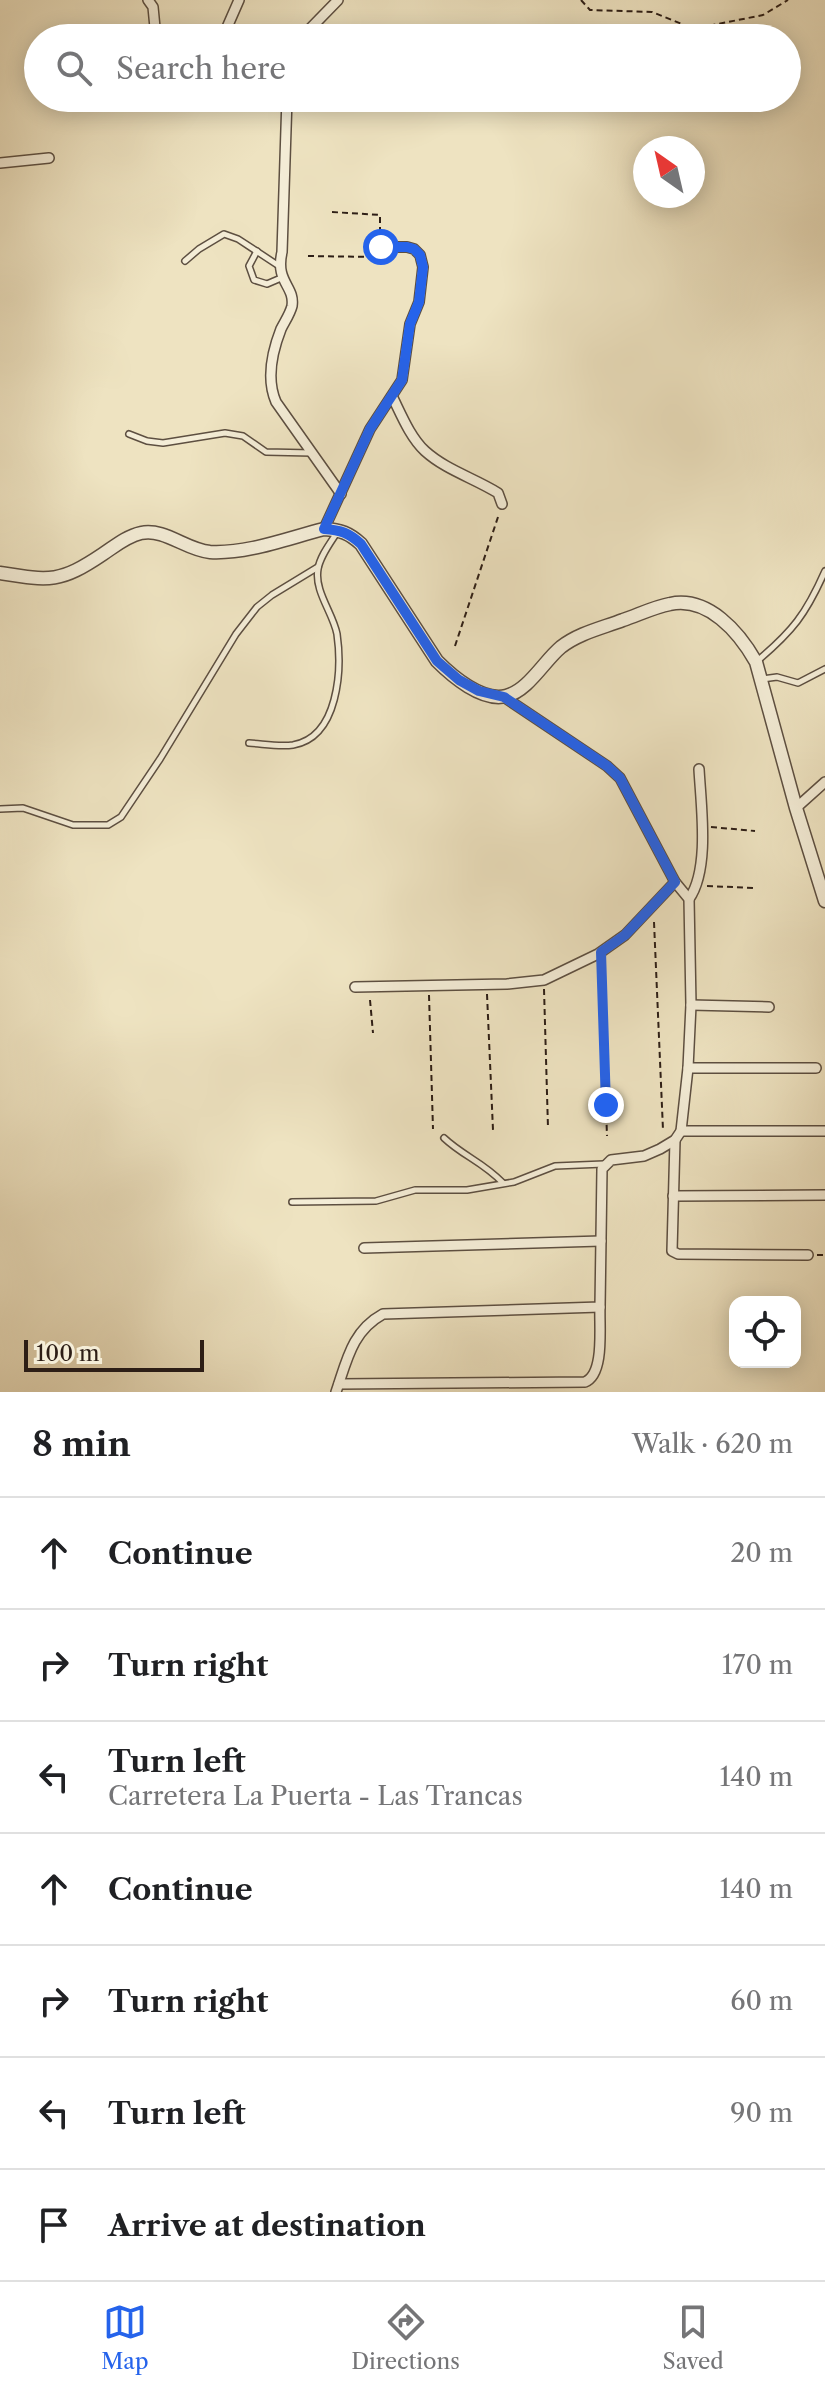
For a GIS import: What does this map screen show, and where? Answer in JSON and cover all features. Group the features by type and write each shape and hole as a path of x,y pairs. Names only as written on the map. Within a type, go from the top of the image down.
{"street":[{"path":"148,0 153,7 155,24"},
{"path":"228,24 239,0"},
{"path":"315,24 338,0"},
{"path":"287,112 279,266 292,307 281,330 270,371 271,389 276,402 341,494"},
{"path":"0,163 49,158"},
{"path":"324,529 370,429 402,380 410,324 419,302 423,267 420,255 414,249 381,247"},
{"path":"392,396 412,435 425,451 455,472 498,493 502,504"},
{"path":"0,573 41,580 61,578 77,572 127,538 142,533 157,533 193,550 231,552 324,529 350,534 361,544 437,661 447,671 479,691 504,697 620,778 675,882 689,899"},
{"path":"504,697 518,691 562,647 583,635 670,603 690,603 706,608 748,648 756,662 825,901"},
{"path":"699,769 702,826 698,886 689,899 691,1005 688,1068 678,1136 672,1247 675,1253 808,1255"},
{"path":"796,808 825,782"},
{"path":"355,987 487,985 544,980 571,969 625,935 675,882"},
{"path":"691,1005 769,1007"},
{"path":"688,1068 816,1068"},
{"path":"600,1307 383,1314 361,1330 338,1388 592,1380 598,1367 600,1307 602,1169 605,1164 611,1160 644,1156 678,1136 825,1131"},
{"path":"673,1196 825,1195"},
{"path":"364,1248 601,1241"}],"lane":[{"path":"185,261 224,234 238,239 279,266"},
{"path":"257,251 249,266 254,280 267,284 281,278"},
{"path":"129,434 163,443 225,433 243,436 266,452 313,453"},
{"path":"0,809 23,808 73,825 108,825 121,817 243,625 272,595 318,567 339,530"},
{"path":"249,743 296,745 311,737 330,712 340,660 336,631 320,588 318,567"},
{"path":"756,662 798,624 825,571"},
{"path":"761,679 777,677 798,683 825,669"},
{"path":"444,1138 481,1161 504,1184"},
{"path":"292,1202 376,1201 415,1190 467,1190 534,1176 555,1166 605,1164"}],"path":[{"path":"581,0 590,10 652,12 681,24"},
{"path":"718,24 763,15 788,0"},
{"path":"308,256 381,257 380,215 332,212"},
{"path":"455,646 502,504"},
{"path":"702,826 755,831"},
{"path":"698,886 756,888"},
{"path":"653,905 663,1130"},
{"path":"601,952 607,1136"},
{"path":"544,980 548,1128"},
{"path":"487,985 493,1130"},
{"path":"369,986 373,1033"},
{"path":"429,986 433,1129"}],"route":[{"path":"381,247 407,247 420,255 423,267 419,302 410,324 402,380 370,429 324,529 350,534 361,544 437,661 447,671 479,691 504,697 620,778 675,882 625,935 601,952 606,1105"}]}
